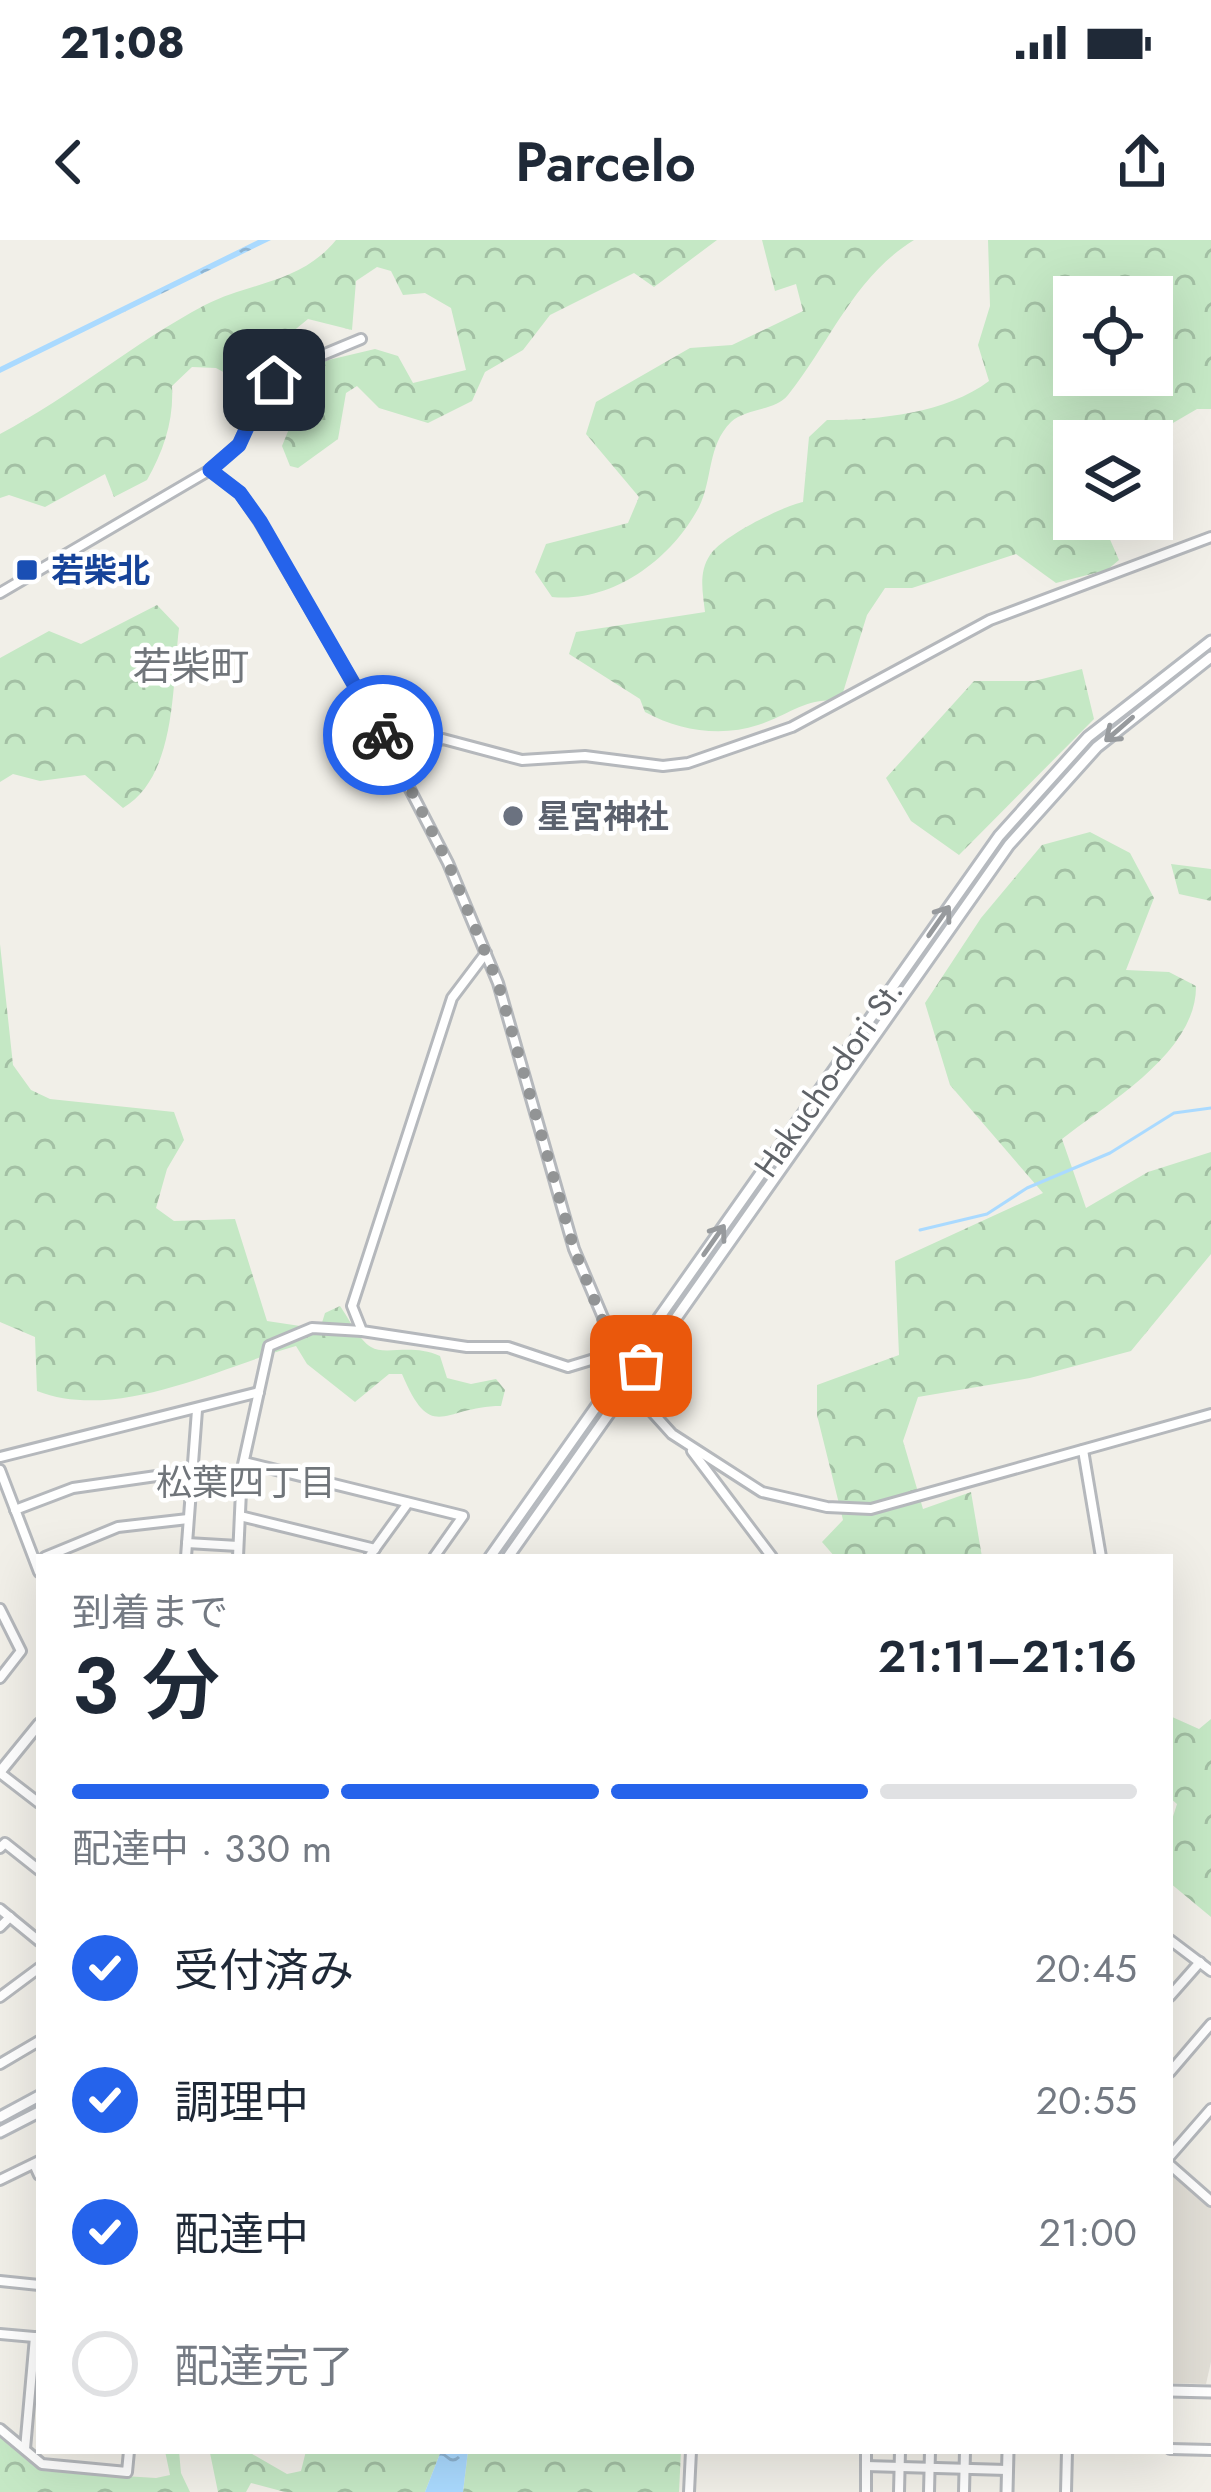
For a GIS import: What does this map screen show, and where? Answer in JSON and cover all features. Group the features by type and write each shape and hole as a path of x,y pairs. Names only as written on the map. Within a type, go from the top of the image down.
{"main road":[{"name":"Hakucho-dori St.","path":"492,1554 999,836 1088,737 1211,641"},
{"name":"Hakucho-dori St.","path":"510,1554 1010,845 1097,747 1211,657"},
{"path":"0,1773 36,1728"},
{"path":"0,2117 36,2098"},
{"path":"0,2132 36,2114"},
{"path":"1173,2391 1211,2391"},
{"path":"1007,2492 1008,2454"}],"street":[{"path":"0,593 210,470 239,445 265,388 308,361 361,339"},
{"path":"210,470 240,493 260,521 394,757 486,952 574,1249 628,1384 687,1445 770,1554"},
{"path":"394,757 443,739 522,760 585,756 663,766 688,763 792,727 990,620 1211,537"},
{"path":"362,1331 352,1306 358,1273 452,998 486,952"},
{"path":"187,1543 238,1552 244,1462 269,1346 312,1328 467,1347 508,1347 568,1367 614,1353"},
{"path":"0,1456 259,1392"},
{"path":"186,1554 196,1410"},
{"path":"687,1445 762,1492 852,1509 889,1507 1211,1414"},
{"path":"1083,1450 1101,1554"},
{"path":"244,1462 463,1516 436,1554"},
{"path":"0,1471 37,1554"},
{"path":"15,1510 73,1487 191,1471"},
{"path":"240,1516 372,1553 408,1502"},
{"path":"52,1554 118,1527 188,1519"},
{"path":"0,1609 22,1651 0,1678"},
{"path":"0,1773 36,1800"},
{"path":"0,1848 5,1843 36,1868"},
{"path":"0,1909 36,1939"},
{"path":"0,1927 10,1917"},
{"path":"1173,1942 1211,1971"},
{"path":"1173,1993 1200,1962"},
{"path":"0,1997 36,1970"},
{"path":"1173,2068 1211,2024"},
{"path":"0,2064 36,2043"},
{"path":"1173,2156 1211,2109"},
{"path":"0,2180 36,2162"},
{"path":"1173,2163 1209,2195"},
{"path":"0,2281 36,2285"},
{"path":"0,2334 36,2337"},
{"path":"25,2450 36,2346"},
{"path":"0,2429 42,2464 127,2472 129,2454"},
{"path":"1173,2449 1211,2450"},
{"path":"75,2468 77,2454"},
{"path":"689,2492 692,2454"},
{"path":"866,2454 866,2492"},
{"path":"898,2492 900,2454"},
{"path":"929,2492 930,2454"},
{"path":"964,2454 964,2492"},
{"path":"1066,2492 1067,2454"},
{"path":"866,2466 1007,2470"}],"shaded area":[{"path":"1173,2175 1211,2207 1211,2362 1206,2384 1173,2383"}],"green space":[{"path":"336,240 717,240 654,287 634,273 550,315 523,350 485,372 472,401 428,423 379,408 357,386 346,393 338,439 298,468 290,466 282,446 302,397 318,389 320,362 375,349 398,356 413,383 466,370 451,308 425,293 403,295 391,271 377,267 356,281 352,330 308,319 263,356 257,377 246,384 216,368 192,367 172,386 167,434 147,480 114,497 105,474 45,507 9,495 0,498 0,434 178,320 222,297 307,265"},
{"path":"762,240 914,240 859,291 788,395 737,417 723,431 699,507 673,544 617,585 596,593 552,597 535,572 546,544 628,523 639,497 586,434 596,402 690,348 732,345 803,311 796,284 775,291"},
{"path":"988,240 1211,240 1211,409 1197,409 1173,423 1053,420 1053,540 1110,540 1119,560 1107,570 1056,583 1016,554 912,588 885,588 867,615 840,702 808,704 744,729 701,730 658,719 645,712 640,699 569,654 576,632 705,612 703,576 717,547 753,523 803,502 809,437 827,420 890,416 972,392 989,381 978,345 990,306"},
{"path":"157,605 179,628 175,676 163,752 141,793 123,808 85,775 40,781 13,774 0,782 0,658 49,631 81,644"},
{"path":"1082,669 1094,719 959,855 911,821 886,778 974,681 1034,681"},
{"path":"1090,832 1130,853 1154,898 1126,970 1169,972 1196,986 1182,1033 1166,1054 1062,1139 1086,1208 1148,1172 1211,1152 1211,1254 1131,1351 1030,1378 918,1397 903,1441 923,1509 971,1492 981,1554 832,1554 822,1542 843,1520 817,1415 817,1385 899,1355 895,1261 1043,1193 950,1085 925,1003 981,918 1042,845"},
{"path":"1171,864 1211,869 1211,901 1179,894"},
{"path":"0,944 13,1065 31,1090 50,1099 174,1112 184,1140 167,1169 156,1208 174,1221 235,1219 267,1321 320,1329 325,1313 340,1306 371,1347 440,1356 447,1378 471,1384 496,1379 505,1390 501,1406 431,1415 412,1396 402,1374 389,1374 355,1402 307,1364 296,1346 134,1396 68,1399 37,1391 35,1337 0,1322"},
{"path":"1173,1717 1199,1729 1211,1719 1211,1917 1173,1885 1177,1804 1173,1801"},
{"path":"0,2432 44,2471 156,2478 170,2475 166,2454 179,2454 190,2492 0,2492"},
{"path":"210,2454 252,2454 287,2474 301,2471 305,2454 440,2454 425,2492 285,2492 251,2483 246,2492 218,2492"},
{"path":"468,2454 681,2454 679,2492 463,2492"}],"water":[{"path":"258,240 271,240 0,373 0,367"},
{"path":"440,2454 468,2454 463,2492 425,2492"}],"waterway":[{"path":"920,1230 987,1214 1027,1188 1110,1153 1174,1113 1211,1108"}],"way so far":[{"path":"383,735 448,863 498,983 574,1249 628,1384 641,1366"}],"place":[{"name":"若柴北","path":"27,570"},
{"name":"星宮神社","path":"513,816"}],"district":[{"name":"若柴町","path":"191,666"},
{"name":"松葉四丁目","path":"246,1482"}],"route":[{"path":"274,380 265,388 239,445 221,455 210,470 219,472 240,493 260,521 383,735"}]}
